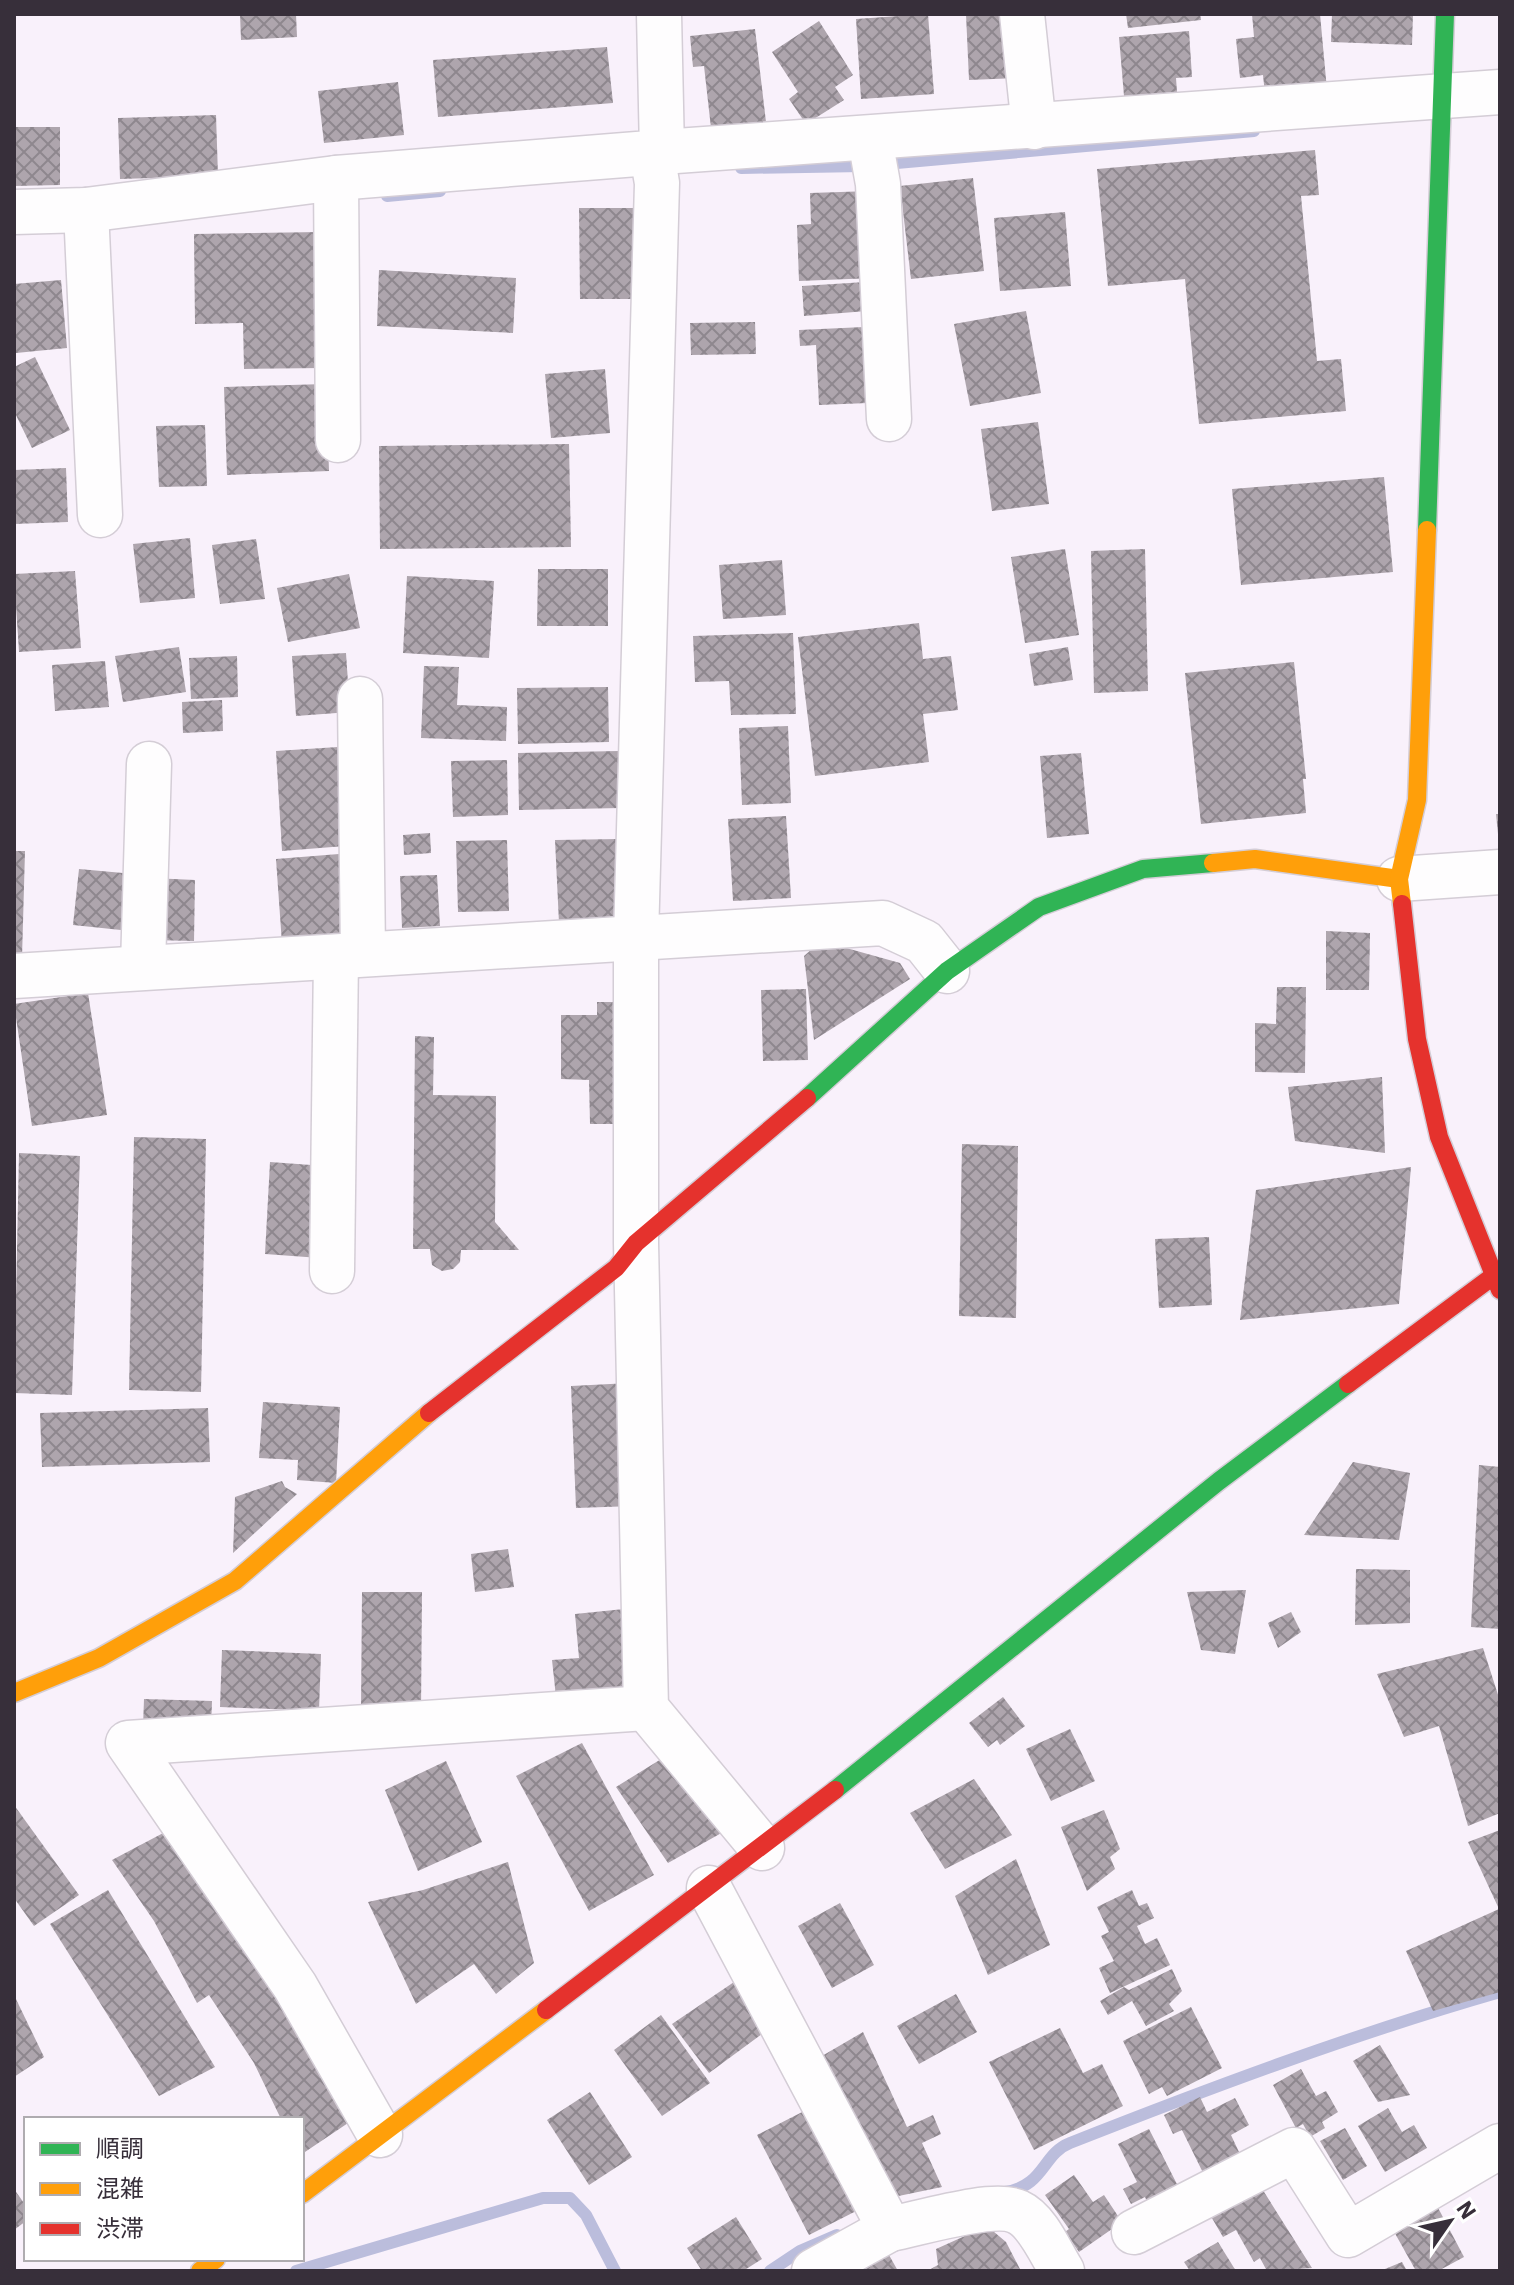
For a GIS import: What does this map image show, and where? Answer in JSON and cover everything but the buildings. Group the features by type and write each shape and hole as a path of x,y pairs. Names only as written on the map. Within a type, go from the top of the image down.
{"street":[{"path":"659,14 636,938 636,1243 646,1708 762,1848"},
{"path":"1022,14 1034,127"},
{"path":"304,2192 762,1848 1219,1481 1498,1278 1439,1137 1417,1039 1399,879 1417,800 1445,14"},
{"path":"14,212 86,210 336,180 657,163 874,159 1034,127 1440,109 1500,92"},
{"path":"874,159 889,419"},
{"path":"336,180 338,440"},
{"path":"86,210 100,515"},
{"path":"332,1271 360,699"},
{"path":"143,966 149,764"},
{"path":"14,1693 99,1658 235,1581 418,1422 616,1268 636,1243 758,1142 947,971 1039,907 1143,869 1255,859 1399,879 1500,872"},
{"path":"14,976 883,923 924,942 947,971"},
{"path":"380,2135 295,1986 128,1743 646,1708"},
{"path":"709,1888 885,2220"},
{"path":"1134,2232 1294,2150 1348,2235 1500,2146"},
{"path":"814,2271 885,2220 998,2208 1019,2212 1035,2228 1062,2271"}],"waterway":[{"path":"741,168 863,166 1254,131"},
{"path":"387,196 440,191"},
{"path":"1005,2192 1018,2189 1036,2177 1054,2154 1070,2143 1284,2062 1500,1992"},
{"path":"296,2271 543,2198 570,2198 586,2215 615,2271"},
{"path":"770,2271 800,2251 837,2235"}],"traffic: fast":[{"path":"1427,530 1445,14"},
{"path":"807,1098 947,971 1039,907 1143,869 1213,863"},
{"path":"835,1790 1219,1481 1348,1384"}],"traffic: slow":[{"path":"1402,904 1399,879 1417,800 1427,530"},
{"path":"1213,863 1255,859 1399,879"},
{"path":"14,1693 99,1658 235,1581 429,1413"},
{"path":"304,2192 546,2010"},
{"path":"200,2271 213,2261"}],"traffic: jam":[{"path":"1402,904 1417,1039 1439,1137 1500,1290"},
{"path":"429,1413 616,1268 636,1243 807,1098"},
{"path":"1348,1384 1500,1271"},
{"path":"546,2010 835,1790"}]}
